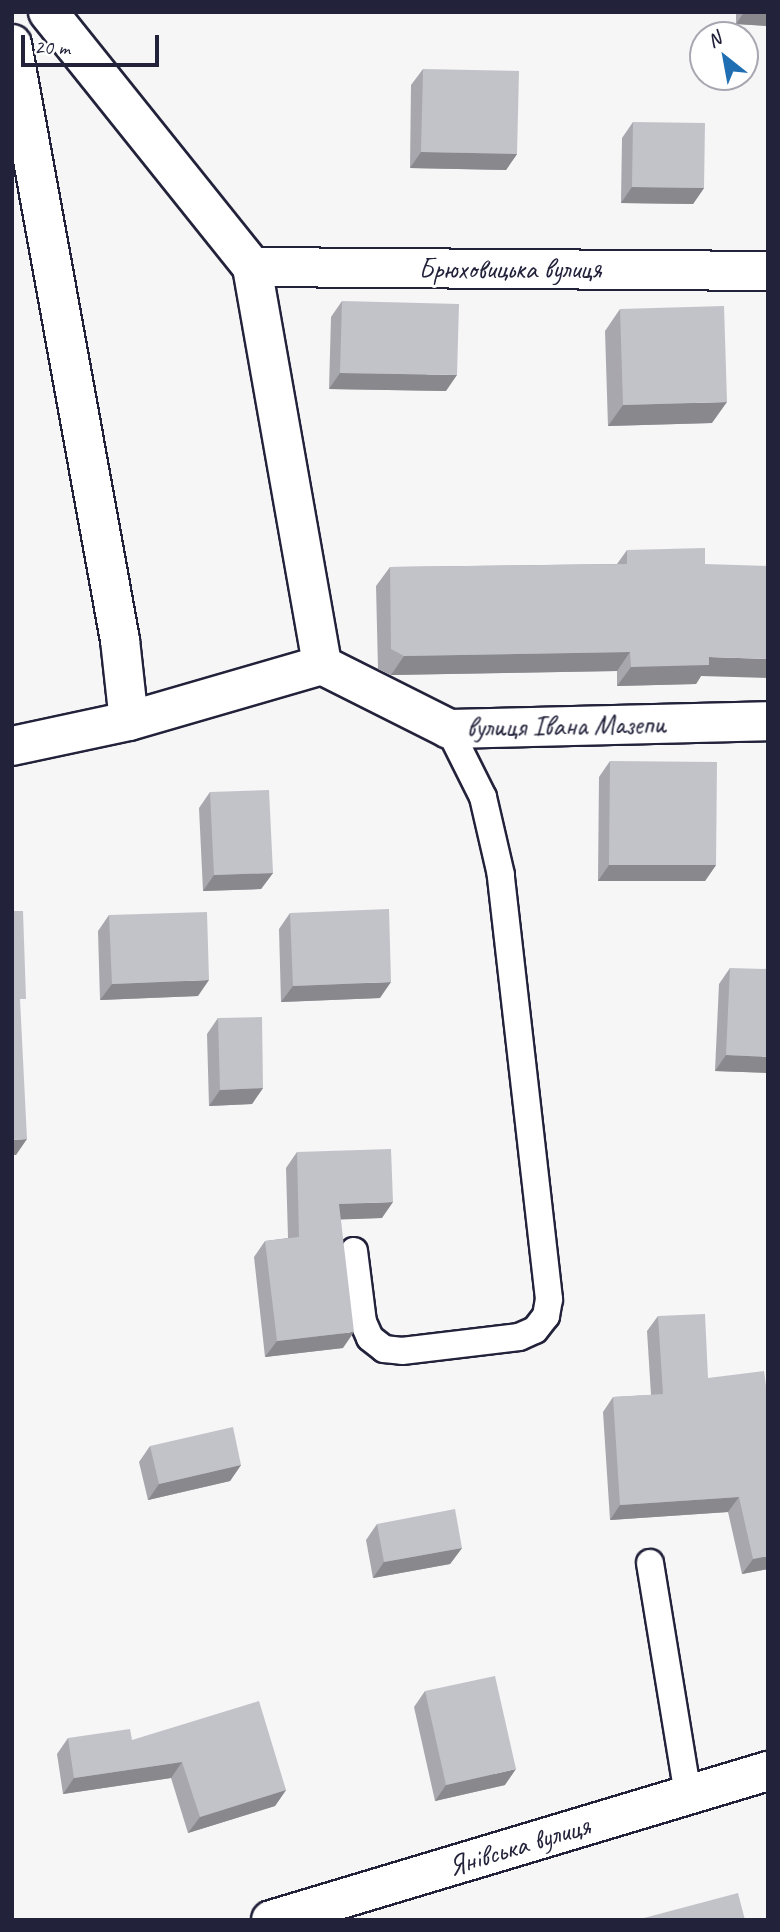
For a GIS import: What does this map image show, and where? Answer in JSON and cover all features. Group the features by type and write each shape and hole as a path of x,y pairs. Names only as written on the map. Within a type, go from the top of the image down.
{"street":[{"path":"12,746 129,721 322,665 251,267 48,12"},
{"path":"12,44 120,640 129,721"},
{"name":"Брюховицька вулиця","path":"251,267 768,271"},
{"name":"вулиця Івана Мазепи","path":"322,665 449,729 768,721"},
{"name":"Янівська вулиця","path":"271,1920 768,1771"}],"lane":[{"path":"355,1251 363,1322 370,1338 384,1349 402,1351 519,1337 535,1330 546,1316 549,1299 501,875 483,797 449,729"},
{"path":"650,1563 688,1795"}],"building":[{"path":"423,69 519,71 517,154 421,152"},
{"path":"633,122 705,123 704,188 632,187"},
{"path":"342,301 459,304 457,375 340,373"},
{"path":"724,306 727,402 623,405 620,309"},
{"path":"705,548 705,564 768,566 768,659 709,657 709,665 631,667 630,652 404,656 391,649 390,567 627,564 627,550"},
{"path":"610,761 717,762 716,865 609,865"},
{"path":"269,790 273,873 214,875 210,792"},
{"path":"389,909 391,982 293,986 290,913"},
{"path":"12,911 23,911 26,999 20,999 27,1139 12,1140"},
{"path":"207,912 209,980 112,984 109,915"},
{"path":"730,968 768,969 768,1057 726,1055"},
{"path":"262,1017 263,1088 220,1090 218,1018"},
{"path":"391,1149 393,1202 339,1204 354,1332 277,1341 265,1241 299,1237 297,1152"},
{"path":"705,1314 708,1378 764,1371 768,1401 768,1556 753,1559 739,1497 620,1505 613,1397 663,1394 658,1316"},
{"path":"233,1427 241,1465 159,1484 150,1446"},
{"path":"455,1509 462,1548 384,1562 377,1524"},
{"path":"495,1676 516,1769 446,1785 425,1691"},
{"path":"259,1701 286,1790 200,1817 182,1762 74,1778 68,1738 130,1729 132,1740"},
{"path":"738,1893 745,1920 644,1920 644,1918"}]}
